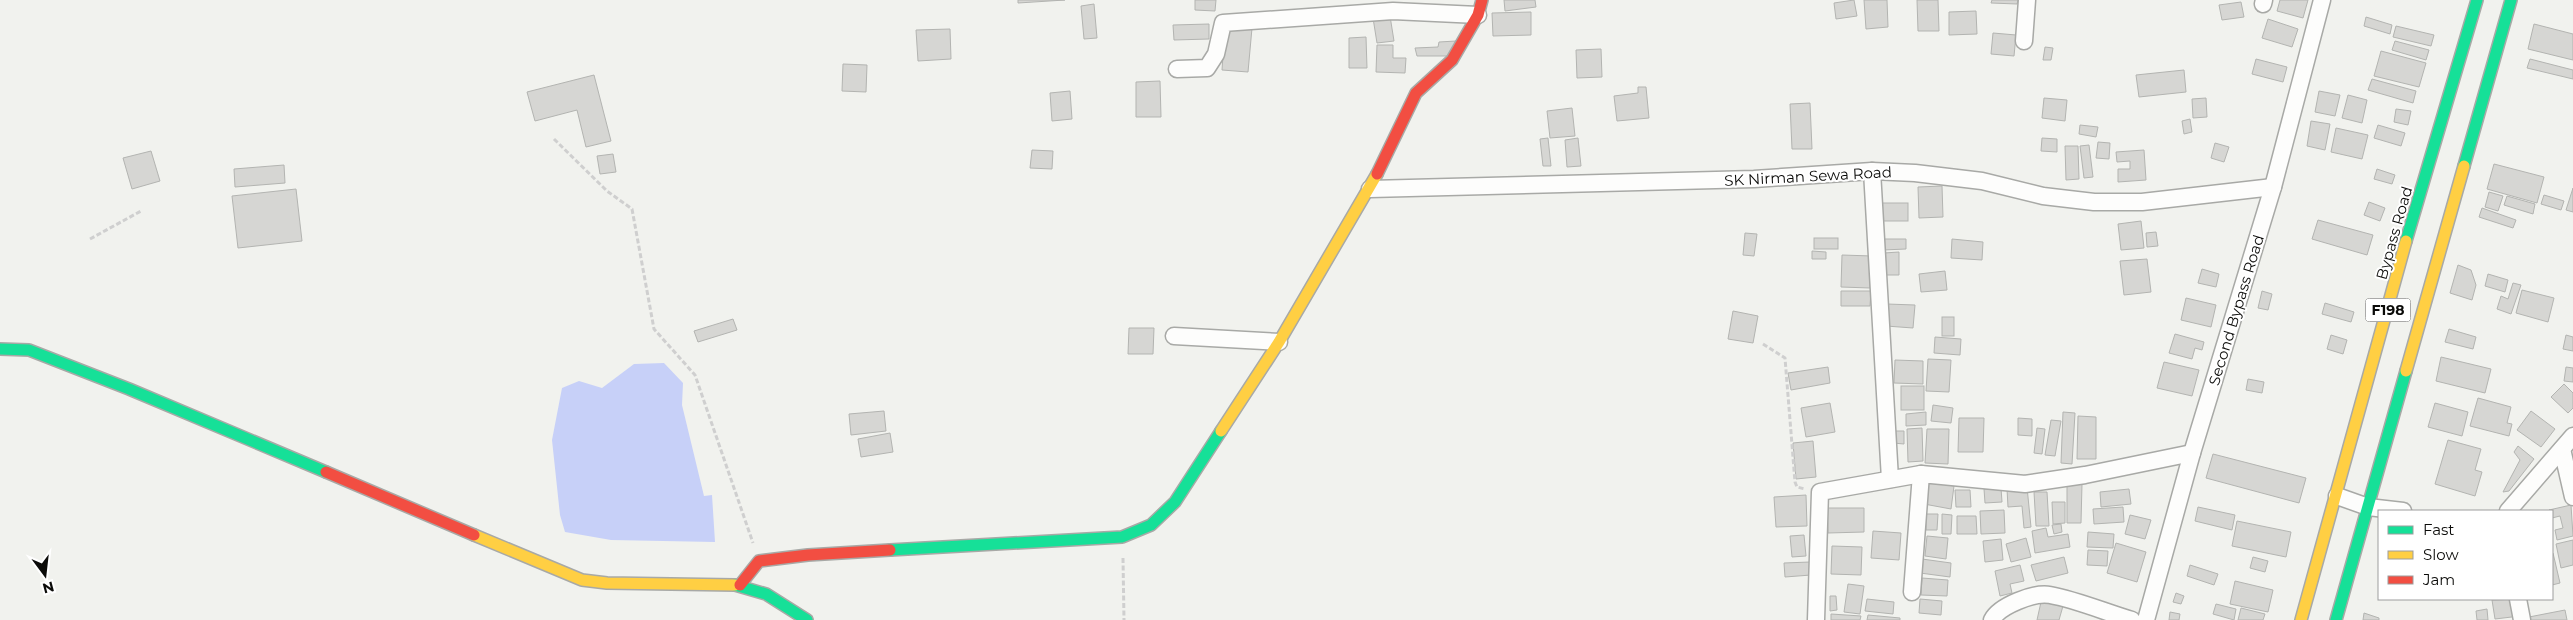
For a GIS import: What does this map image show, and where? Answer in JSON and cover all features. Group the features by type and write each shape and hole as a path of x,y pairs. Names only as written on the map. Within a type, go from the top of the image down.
{"street":[{"path":"2024,41 2027,0"},
{"name":"Second Bypass Road","path":"2146,620 2192,453 2273,187 2322,0"},
{"name":"Bypass Road","path":"2301,620 2414,214 2477,0"},
{"name":"F198","path":"2336,620 2511,0"},
{"path":"1177,69 1207,68 1216,54 1223,22 1331,7 1393,11 1480,7"},
{"path":"740,586 760,561 808,555 1122,537 1151,525 1175,502 1280,342 1370,189 1416,93 1452,60 1480,7"},
{"path":"1872,170 1890,479"},
{"name":"SK Nirman Sewa Road","path":"1370,189 1744,179 1872,170 1982,181 2043,196 2094,202 2142,202 2273,187"},
{"path":"1174,336 1280,342"},
{"path":"0,349 29,350 129,389 582,580 607,583 740,586 766,594 807,620"},
{"path":"2509,510 2573,436"},
{"path":"2562,449 2573,497"},
{"path":"1816,620 1820,492 1921,474 2025,484 2085,475 2192,453"},
{"path":"1912,592 1921,474"},
{"path":"2337,496 2368,507 2394,510"},
{"path":"1992,620 1995,613 2019,600 2048,594 2132,620"},
{"path":"2518,600 2522,620"}],"path":[{"path":"554,139 607,191 632,209 654,329 695,375 760,561"},
{"path":"90,239 141,211"},
{"path":"1763,344 1785,358 1790,440 1797,487 1820,492"},
{"path":"1122,537 1124,620"}],"water":[{"path":"664,363 683,383 682,405 704,496 712,495 715,542 611,540 565,532 560,515 552,440 562,388 579,381 602,388 634,364"}],"building":[{"path":"1018,0 1065,0 1018,3"},
{"path":"1195,0 1216,0 1215,11 1195,10"},
{"path":"1504,0 1535,0 1536,7 1505,11"},
{"path":"1854,0 1857,16 1836,19 1834,3"},
{"path":"1864,0 1887,0 1888,27 1866,29"},
{"path":"1917,0 1938,0 1939,31 1918,31"},
{"path":"1992,0 2018,0 2017,4 1991,3"},
{"path":"2280,0 2308,0 2303,18 2277,11"},
{"path":"2241,2 2244,17 2222,20 2219,5"},
{"path":"1094,4 1097,38 1084,39 1081,6"},
{"path":"1976,11 1977,34 1949,35 1949,12"},
{"path":"1531,12 1531,35 1493,36 1492,13"},
{"path":"1390,16 1394,41 1377,43 1373,18"},
{"path":"2366,17 2392,25 2390,34 2364,26"},
{"path":"2268,19 2298,29 2292,47 2262,38"},
{"path":"1209,24 1209,39 1174,40 1173,25"},
{"path":"2534,24 2573,34 2573,60 2528,49"},
{"path":"1225,26 1252,28 1248,72 1222,70"},
{"path":"2396,26 2434,35 2431,46 2393,37"},
{"path":"950,29 951,59 918,61 916,30"},
{"path":"1993,33 2016,35 2014,56 1991,54"},
{"path":"1366,37 1367,68 1349,68 1349,38"},
{"path":"1456,41 1449,56 1417,56 1415,48 1438,47 1439,42"},
{"path":"2395,41 2429,50 2426,60 2392,50"},
{"path":"1377,45 1393,45 1393,58 1406,58 1405,73 1376,72"},
{"path":"2045,47 2053,48 2051,60 2043,60"},
{"path":"1601,49 1602,77 1577,78 1576,50"},
{"path":"2381,51 2426,63 2419,87 2374,76"},
{"path":"2256,59 2287,67 2283,82 2252,74"},
{"path":"2530,59 2573,70 2573,79 2527,68"},
{"path":"843,64 867,65 866,92 842,91"},
{"path":"2184,70 2186,92 2139,97 2136,75"},
{"path":"594,75 611,141 586,147 577,110 535,121 527,92"},
{"path":"2372,79 2416,91 2413,103 2368,90"},
{"path":"1160,81 1161,117 1136,117 1136,82"},
{"path":"1638,87 1646,87 1649,118 1617,121 1614,96 1638,93"},
{"path":"1070,91 1072,119 1052,121 1050,93"},
{"path":"2319,91 2340,95 2335,116 2315,112"},
{"path":"2348,95 2367,100 2362,123 2342,118"},
{"path":"2044,98 2067,100 2065,121 2042,118"},
{"path":"2206,98 2207,117 2193,118 2192,99"},
{"path":"1810,103 1812,149 1792,149 1790,104"},
{"path":"1572,108 1575,136 1550,138 1547,111"},
{"path":"2396,109 2411,111 2408,125 2394,122"},
{"path":"2190,119 2192,132 2184,134 2182,121"},
{"path":"2311,121 2330,124 2325,150 2307,146"},
{"path":"2080,125 2098,127 2096,137 2079,134"},
{"path":"2378,125 2405,133 2401,146 2374,138"},
{"path":"2336,128 2368,135 2362,159 2331,152"},
{"path":"1548,138 1551,166 1543,166 1540,139"},
{"path":"1578,138 1581,166 1567,167 1565,140"},
{"path":"2042,138 2057,139 2057,152 2041,151"},
{"path":"2098,142 2110,143 2109,159 2096,158"},
{"path":"2215,143 2229,147 2224,162 2211,158"},
{"path":"2089,145 2093,177 2084,178 2080,146"},
{"path":"2065,146 2078,146 2079,179 2066,180"},
{"path":"1032,150 1053,151 1052,169 1030,168"},
{"path":"2144,150 2146,180 2118,182 2118,169 2130,169 2130,161 2117,162 2116,152"},
{"path":"151,151 160,181 132,189 123,158"},
{"path":"613,154 616,172 600,174 597,156"},
{"path":"2494,164 2544,177 2537,203 2487,189"},
{"path":"284,165 285,183 235,187 234,169"},
{"path":"2377,169 2395,175 2392,184 2374,179"},
{"path":"1942,186 1943,217 1919,218 1918,187"},
{"path":"2573,188 2573,212 2566,210"},
{"path":"296,189 302,241 238,248 232,196"},
{"path":"2489,192 2503,196 2498,211 2485,207"},
{"path":"2544,195 2564,201 2561,210 2541,204"},
{"path":"2507,196 2535,204 2533,214 2504,205"},
{"path":"2369,202 2385,208 2380,221 2364,215"},
{"path":"1881,203 1908,203 1908,221 1881,221"},
{"path":"2482,208 2516,220 2513,228 2479,217"},
{"path":"2318,220 2373,235 2367,255 2312,239"},
{"path":"2141,221 2144,248 2121,250 2118,224"},
{"path":"2156,232 2158,246 2147,247 2146,233"},
{"path":"1745,233 1757,234 1754,256 1743,255"},
{"path":"1814,238 1838,238 1838,249 1814,249"},
{"path":"1883,239 1906,239 1906,249 1883,250"},
{"path":"1952,239 1983,242 1982,260 1951,258"},
{"path":"1812,251 1826,252 1826,259 1812,259"},
{"path":"1899,252 1899,275 1884,275 1884,253"},
{"path":"1842,255 1872,256 1870,288 1841,287"},
{"path":"2147,259 2151,292 2124,295 2120,261"},
{"path":"2458,265 2471,270 2476,285 2472,300 2450,293"},
{"path":"2202,269 2219,274 2216,287 2198,283"},
{"path":"1945,271 1947,290 1921,292 1919,274"},
{"path":"2488,274 2508,280 2505,292 2485,286"},
{"path":"2513,283 2521,285 2511,314 2497,309 2501,296 2508,299"},
{"path":"2522,290 2554,298 2548,322 2516,313"},
{"path":"1841,291 1871,291 1870,306 1841,306"},
{"path":"2262,291 2272,294 2268,310 2258,308"},
{"path":"2186,298 2216,305 2211,327 2181,320"},
{"path":"2325,303 2354,312 2351,322 2322,314"},
{"path":"1887,304 1915,305 1913,328 1886,326"},
{"path":"1733,311 1758,316 1753,343 1728,339"},
{"path":"1942,317 1954,317 1954,336 1942,336"},
{"path":"733,319 737,330 698,342 694,331"},
{"path":"1129,328 1154,328 1153,354 1128,354"},
{"path":"2449,329 2476,337 2473,349 2445,342"},
{"path":"2175,334 2204,342 2202,350 2195,348 2192,359 2169,353"},
{"path":"2331,335 2347,340 2343,354 2327,349"},
{"path":"2566,335 2573,337 2573,351 2563,349"},
{"path":"1935,337 1961,339 1960,355 1934,353"},
{"path":"2441,357 2491,369 2485,393 2436,381"},
{"path":"1928,359 1951,360 1949,392 1926,391"},
{"path":"1895,360 1923,361 1923,384 1894,383"},
{"path":"2164,362 2199,370 2192,396 2157,388"},
{"path":"1828,367 1830,383 1791,390 1788,373"},
{"path":"2566,367 2573,368 2573,382 2564,381"},
{"path":"2248,379 2264,382 2262,393 2246,390"},
{"path":"2564,384 2573,393 2573,408 2568,413 2551,397"},
{"path":"1901,386 1924,386 1924,410 1901,410"},
{"path":"2478,398 2511,407 2507,423 2512,424 2509,436 2470,426"},
{"path":"1830,403 1835,432 1806,437 1801,408"},
{"path":"2435,403 2468,412 2462,436 2428,427"},
{"path":"1933,405 1953,408 1951,423 1931,421"},
{"path":"884,411 886,431 851,435 849,414"},
{"path":"2531,411 2555,429 2541,447 2517,430"},
{"path":"1926,412 1926,425 1906,426 1906,414"},
{"path":"2063,412 2075,413 2072,464 2061,463"},
{"path":"2078,416 2096,417 2096,459 2077,459"},
{"path":"1959,418 1984,418 1983,452 1958,452"},
{"path":"2018,418 2032,419 2032,436 2018,435"},
{"path":"2051,420 2061,421 2055,456 2045,455"},
{"path":"1922,428 1923,461 1908,462 1907,429"},
{"path":"2037,428 2045,429 2042,454 2034,453"},
{"path":"1927,429 1949,429 1948,464 1925,463"},
{"path":"1893,431 1904,431 1904,444 1893,443"},
{"path":"890,433 893,452 861,457 858,439"},
{"path":"2448,440 2481,449 2475,470 2482,472 2475,496 2435,484"},
{"path":"1813,441 1816,477 1796,479 1793,443"},
{"path":"2518,446 2534,459 2509,491 2503,492 2520,460 2514,452"},
{"path":"2213,454 2306,478 2299,503 2206,478"},
{"path":"1928,482 1954,486 1951,509 1924,504"},
{"path":"2067,484 2082,484 2081,523 2067,523"},
{"path":"2027,487 2031,527 2024,528 2022,506 2008,507 2007,489"},
{"path":"2001,488 2002,502 1985,503 1984,489"},
{"path":"2129,489 2131,504 2101,507 2100,492"},
{"path":"1955,490 1970,490 1971,507 1956,507"},
{"path":"2034,492 2047,492 2049,526 2036,526"},
{"path":"1806,495 1807,526 1776,527 1774,497"},
{"path":"2052,502 2065,502 2065,523 2053,524"},
{"path":"2571,505 2573,536 2557,540 2555,530 2563,528 2560,516 2553,518 2553,510 2549,510"},
{"path":"2123,507 2124,522 2094,524 2093,509"},
{"path":"2198,507 2235,515 2232,530 2195,521"},
{"path":"1827,508 1864,508 1864,532 1828,533"},
{"path":"2004,510 2005,533 1981,534 1980,511"},
{"path":"1926,514 1938,514 1937,530 1926,530"},
{"path":"1942,514 1952,515 1951,534 1942,534"},
{"path":"2130,515 2151,520 2145,539 2125,534"},
{"path":"1957,516 1976,516 1977,534 1957,534"},
{"path":"2237,521 2291,532 2286,557 2232,546"},
{"path":"2061,524 2062,532 2054,534 2052,525"},
{"path":"2046,528 2048,537 2068,534 2070,547 2035,553 2032,531"},
{"path":"1873,531 1901,533 1899,560 1871,558"},
{"path":"2088,532 2114,534 2113,548 2087,547"},
{"path":"1804,535 1806,556 1792,557 1790,536"},
{"path":"1927,536 1948,538 1946,559 1925,556"},
{"path":"2026,538 2031,557 2011,562 2006,544"},
{"path":"2001,539 2003,560 1985,562 1983,541"},
{"path":"2573,540 2573,565 2561,568 2556,544"},
{"path":"2116,543 2146,552 2137,582 2107,573"},
{"path":"1832,546 1862,547 1861,575 1831,574"},
{"path":"2088,550 2108,551 2107,566 2087,565"},
{"path":"2553,553 2560,583 2553,585"},
{"path":"2064,557 2068,573 2036,581 2031,565"},
{"path":"2253,557 2268,561 2265,572 2250,568"},
{"path":"1922,559 1951,563 1950,577 1920,573"},
{"path":"1810,562 1811,575 1785,577 1784,563"},
{"path":"2020,565 2024,581 2010,584 2012,593 2000,596 1995,571"},
{"path":"2190,565 2218,574 2214,585 2187,576"},
{"path":"1922,578 1948,580 1947,596 1921,595"},
{"path":"2235,581 2273,590 2268,612 2230,604"},
{"path":"1848,584 1864,586 1860,614 1844,612"},
{"path":"2176,593 2184,596 2181,604 2173,602"},
{"path":"1830,596 1836,596 1837,610 1830,611"},
{"path":"1867,599 1894,602 1893,614 1865,611"},
{"path":"1920,599 1942,601 1941,615 1919,613"},
{"path":"2492,600 2517,600 2520,616 2495,619"},
{"path":"2041,602 2063,606 2059,620 2037,620"},
{"path":"2216,604 2236,609 2234,620 2213,614"},
{"path":"2241,608 2265,614 2263,620 2238,620"},
{"path":"2487,609 2488,620 2477,620 2476,611"},
{"path":"2565,610 2567,620 2530,620 2529,617"},
{"path":"2170,612 2180,614 2179,620 2169,620"},
{"path":"2364,613 2379,618 2379,620 2363,620"},
{"path":"1831,614 1861,616 1860,620 1831,620"},
{"path":"1868,615 1900,618 1900,620 1867,620"}],"traffic: fast":[{"path":"2406,241 2477,0"},
{"path":"2464,166 2511,0"},
{"path":"0,349 29,350 129,389 326,472"},
{"path":"2336,620 2406,371"},
{"path":"890,550 1122,537 1151,525 1175,502 1221,431"},
{"path":"735,585 766,594 807,620"}],"traffic: slow":[{"path":"2406,371 2464,166"},
{"path":"1221,431 1279,342 1377,174"},
{"path":"2301,620 2406,241"},
{"path":"474,535 582,580 607,583 735,585"}],"traffic: jam":[{"path":"1377,174 1416,93 1452,60 1478,15 1482,0"},
{"path":"326,472 474,535"},
{"path":"740,585 759,561 808,555 890,550"}]}
